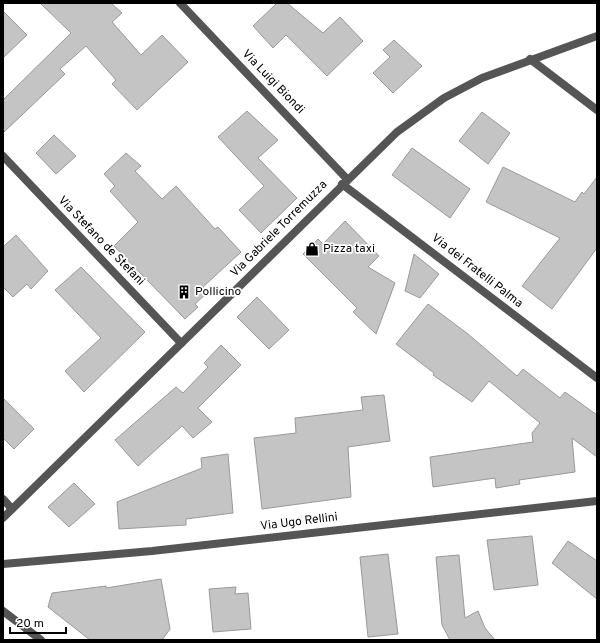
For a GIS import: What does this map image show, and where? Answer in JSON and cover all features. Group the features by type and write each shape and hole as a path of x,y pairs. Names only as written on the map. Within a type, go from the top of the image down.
{"street":[{"name":"Via Luigi Biondi","path":"180,3 345,181"},
{"name":"Via Gabriele Torremuzza","path":"3,518 345,181 397,132 444,98 482,78 530,59 597,36"},
{"path":"530,59 597,110"},
{"name":"Via Stefano de Stefani","path":"3,156 181,343"},
{"name":"Via dei Fratelli Palma","path":"345,181 597,378"},
{"path":"3,499 12,509"},
{"name":"Via Ugo Rellini","path":"3,564 152,551 597,501"},
{"path":"3,611 41,640"}],"building":[{"path":"40,3 111,3 122,13 112,22 141,55 162,35 188,62 137,110 112,84 116,80 86,46 60,69 65,74 3,133 3,100 71,33"},
{"path":"277,3 287,3 323,33 340,17 363,41 327,76 286,35 273,48 253,26"},
{"path":"3,11 27,35 3,58"},
{"path":"394,40 422,66 393,93 373,73 390,57 383,50"},
{"path":"247,111 278,140 258,158 297,198 261,233 239,210 264,186 218,137"},
{"path":"482,112 510,133 488,164 459,141"},
{"path":"54,135 76,156 56,174 36,153"},
{"path":"412,148 470,189 450,218 392,175"},
{"path":"126,153 141,166 135,171 162,199 176,186 215,229 218,227 241,252 203,287 208,292 195,304 198,307 185,319 114,246 138,222 110,191 115,186 104,174"},
{"path":"503,167 575,202 582,192 584,194 597,177 597,248 552,309 522,286 560,238 486,202"},
{"path":"345,221 379,256 368,267 395,283 376,334 353,312 357,308 303,254 318,239 323,244"},
{"path":"16,235 48,271 31,289 27,284 13,297 3,287 3,247"},
{"path":"414,254 439,274 420,298 405,291"},
{"path":"81,267 145,332 84,392 65,371 101,338 55,290"},
{"path":"257,297 289,330 269,349 237,317"},
{"path":"428,304 468,334 517,376 523,369 560,398 565,392 597,415 597,457 572,438 575,472 519,480 520,484 496,488 495,478 433,487 430,457 533,442 532,433 540,423 489,381 472,402 433,375 434,373 396,344"},
{"path":"221,345 241,365 198,408 212,422 193,438 182,426 138,466 115,440 176,387 183,393 208,367 204,363"},
{"path":"384,395 390,441 348,447 351,497 262,509 254,438 296,433 295,418 363,410 361,397"},
{"path":"3,398 34,429 14,449 3,438"},
{"path":"228,454 233,513 186,519 186,525 119,529 117,502 202,468 201,458"},
{"path":"74,483 95,504 69,527 48,507"},
{"path":"532,536 538,585 494,590 487,540"},
{"path":"568,541 597,561 597,599 552,563"},
{"path":"388,554 398,634 368,637 360,557"},
{"path":"459,555 465,618 478,611 485,628 495,640 450,640 442,625 436,557"},
{"path":"161,579 170,629 162,640 90,640 48,607 52,593 106,586 106,588"},
{"path":"236,587 235,594 248,593 251,629 213,632 209,589"}],"place":[{"name":"Pizza taxi","path":"312,249"},
{"name":"Pollicino","path":"184,292"}]}
